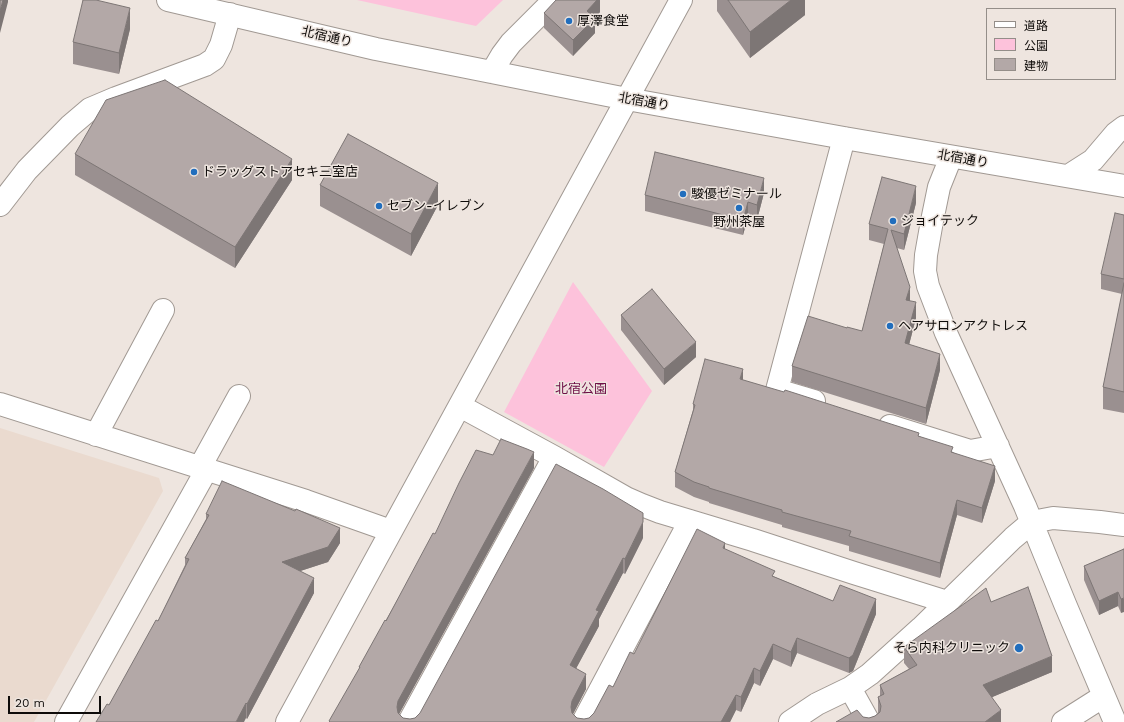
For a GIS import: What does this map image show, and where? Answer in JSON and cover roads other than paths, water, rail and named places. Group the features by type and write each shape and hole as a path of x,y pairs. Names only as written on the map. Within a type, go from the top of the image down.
{"street":[{"name":"北宿通り","path":"168,0 376,49 626,99 951,157 1124,186"},
{"path":"492,72 511,43 554,0"},
{"path":"287,722 681,0"},
{"path":"0,205 26,170 70,126 90,109 205,65 214,59 221,45 230,14"},
{"path":"1068,176 1093,160 1116,133 1124,127"},
{"path":"831,406 777,390 844,138"},
{"path":"951,157 939,188 927,249 925,271 928,286 946,333 1032,522 1115,722"},
{"path":"96,435 163,310"},
{"path":"66,722 204,468 239,396"},
{"path":"0,404 204,468 392,530"},
{"path":"460,406 619,494 642,505 948,602"},
{"path":"875,421 970,451 998,446"},
{"path":"409,722 554,457"},
{"path":"790,722 817,704 850,688 886,661 1013,538 1032,522 1053,518 1124,525"},
{"path":"583,722 690,521"},
{"path":"850,688 869,722"},
{"path":"1063,722 1104,696"}],"place":[{"name":"厚澤食堂","path":"569,21"},
{"name":"ドラッグストアセキ三室店","path":"194,172"},
{"name":"駿優ゼミナール","path":"683,194"},
{"name":"セブン-イレブン","path":"379,206"},
{"name":"野州茶屋","path":"739,208"},
{"name":"ジョイテック","path":"893,221"},
{"name":"ヘアサロンアクトレス","path":"890,326"},
{"name":"そら内科クリニック","path":"1019,648"}],"park label":[{"name":"北宿公園","path":"581,389"}]}
